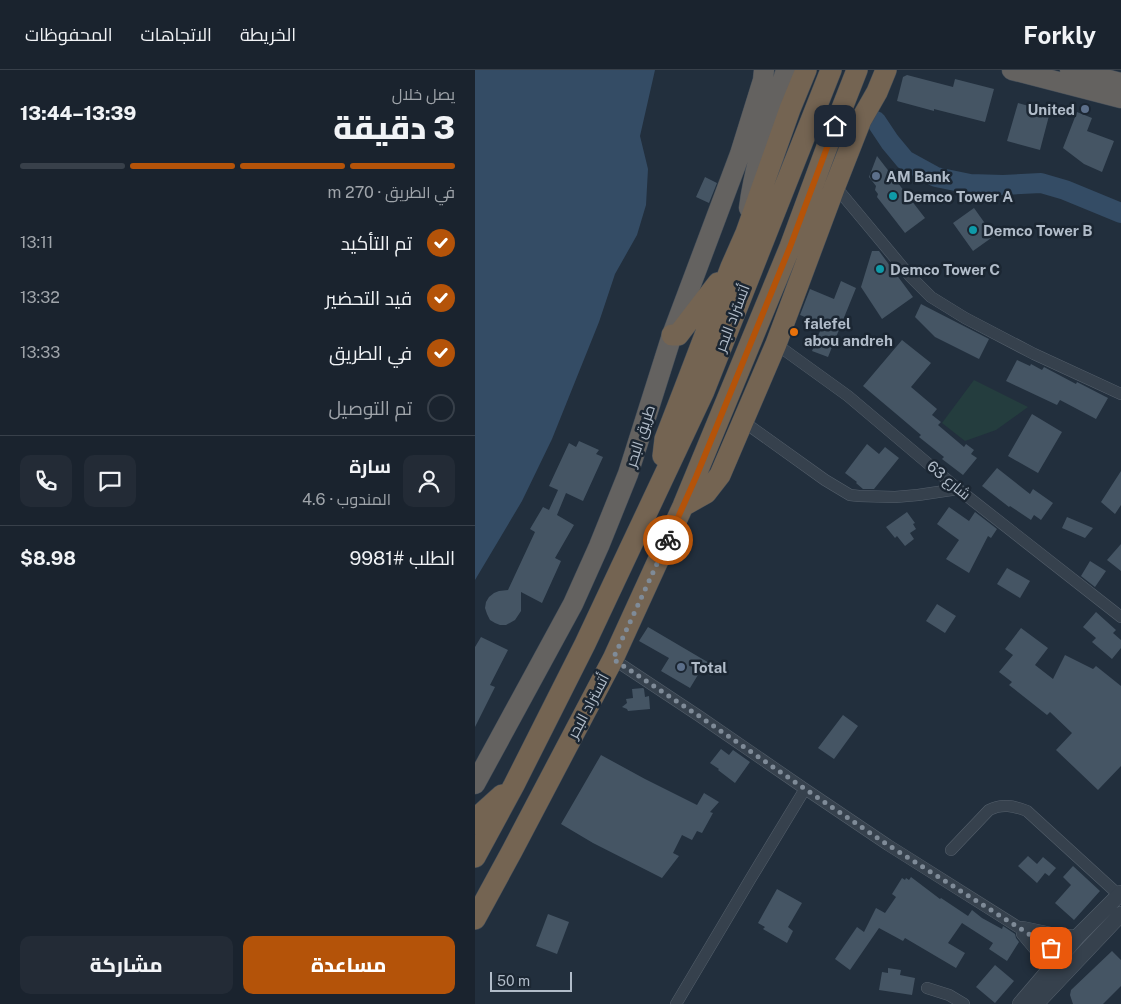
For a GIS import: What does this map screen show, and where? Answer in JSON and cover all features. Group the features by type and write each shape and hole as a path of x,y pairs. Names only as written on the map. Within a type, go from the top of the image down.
{"highway":[{"name":"طريق البحر","path":"475,784 573,604 599,546 628,474 672,335 740,154 763,80 764,70"},
{"path":"755,235 753,181 758,157 786,70"},
{"path":"672,335 679,335 705,298 755,235 790,109 806,70"},
{"path":"790,109 811,70"},
{"name":"أتستراد البحر","path":"475,857 514,785 585,644 704,391 755,235 831,70"},
{"name":"أتستراد البحر","path":"475,919 613,659 683,506 790,247 857,70"},
{"path":"683,506 706,493 714,484 744,422 777,344 861,120 877,70"},
{"path":"861,120 877,92 886,70"},
{"path":"1012,70 1121,98"},
{"path":"1070,70 1121,83"},
{"path":"660,484 665,439 731,267"},
{"path":"475,824 481,814 514,785"}],"street":[{"path":"835,186 910,276 931,297 965,318 1034,354 1121,394"},
{"name":"شارع 63","path":"777,344 848,396 958,489 1121,616"},
{"path":"744,422 825,480 850,495 895,497 958,489"},
{"path":"613,659 888,845 1069,958"},
{"path":"676,1004 805,789"},
{"path":"951,850 989,810 996,806 1016,807 1027,810 1120,894 1078,936 1069,958 1049,970 1029,1003"},
{"path":"1029,1003 1069,958 1121,914"},
{"path":"1015,924 1041,931 1078,936"},
{"path":"1015,924 1049,970"},
{"path":"927,988 949,995 965,1004"}],"green space":[{"path":"974,380 1028,407 996,430 965,441 942,423"}],"water":[{"path":"475,70 655,70 640,136 648,169 646,205 637,235 615,274 599,322 552,439 522,501 475,580"}],"building":[{"path":"907,75 953,87 955,79 994,89 985,122 897,101 903,77"},
{"path":"1018,103 1050,112 1040,150 1007,141"},
{"path":"1077,112 1092,118 1087,131 1114,141 1102,172 1084,164 1063,148"},
{"name":"Demco Tower A","path":"877,156 925,218 905,233 877,197 876,186 869,177"},
{"path":"705,177 717,183 709,203 696,197"},
{"name":"Demco Tower B","path":"974,208 994,236 973,251 953,223"},
{"name":"Demco Tower C","path":"872,251 879,251 913,297 882,319 861,287"},
{"path":"841,281 856,288 828,357 812,351 823,324 800,315 810,289 834,299"},
{"path":"921,304 989,339 979,359 935,337 915,317"},
{"path":"902,340 931,363 911,387 937,409 932,415 941,422 938,425 964,447 966,444 974,450 971,454 977,458 963,475 942,459 944,457 919,437 921,435 863,386"},
{"path":"1017,360 1042,370 1044,367 1108,398 1096,419 1060,400 1057,405 1006,381"},
{"path":"1032,414 1062,432 1038,473 1008,456"},
{"path":"579,441 599,450 596,454 603,457 583,501 566,493 557,515 574,525 555,558 561,561 542,603 521,592 521,611 515,620 506,625 495,623 490,620 487,614 486,602 494,593 508,590 535,532 530,529 543,507 549,510 558,490 549,486 569,443 576,447"},
{"path":"867,444 879,454 885,447 899,458 874,489 863,489 845,473"},
{"path":"997,468 1030,494 1033,489 1053,503 1041,520 1034,515 1031,520 1009,507 982,486"},
{"path":"1121,471 1121,505 1115,514 1101,502"},
{"path":"949,507 969,521 975,512 997,529 991,538 988,536 969,573 946,559 959,540 937,524"},
{"path":"907,512 915,523 913,524 916,529 910,533 914,539 905,546 886,527"},
{"path":"1067,517 1093,528 1085,538 1062,528"},
{"path":"1121,544 1121,571 1107,560"},
{"path":"1090,561 1106,571 1095,587 1081,576"},
{"path":"1007,568 1030,581 1020,598 997,584"},
{"path":"937,604 956,616 945,633 926,621"},
{"path":"1096,612 1116,630 1113,633 1121,640 1121,648 1112,659 1092,642 1096,638 1083,627"},
{"path":"648,627 716,667 711,676 701,670 690,688 661,671 669,658 639,641"},
{"path":"1021,628 1048,648 1035,665 1053,679 1065,655 1093,669 1096,666 1121,686 1121,766 1098,790 1056,750 1072,733 1050,712 1047,715 1009,685 1012,682 999,672 1013,655 1005,649"},
{"path":"481,637 508,650 490,685 495,687 475,727 475,647"},
{"path":"643,688 645,697 649,696 650,709 628,711 622,707 627,703 626,699 633,698 632,689"},
{"path":"843,715 858,726 834,759 818,748"},
{"path":"721,749 729,755 733,750 750,762 735,783 710,763"},
{"path":"601,755 697,805 704,793 719,802 710,812 713,813 702,833 697,831 692,840 682,835 673,853 679,856 662,878 593,843 561,824"},
{"path":"1028,856 1037,864 1043,857 1056,868 1049,876 1045,873 1037,883 1018,866"},
{"path":"1073,866 1100,891 1074,920 1055,903 1071,885 1063,877"},
{"path":"911,877 940,899 968,916 972,910 982,918 1002,929 1003,926 1015,934 1019,942 1007,961 989,949 993,943 962,923 948,943 965,953 956,968 905,938 903,941 879,928 850,970 835,959 857,927 864,932 876,908 885,913 896,897 892,894 902,878 909,880"},
{"path":"777,889 802,903 788,927 793,931 787,943 763,929 765,927 758,923"},
{"path":"548,914 569,922 557,954 536,946"},
{"path":"1112,951 1121,960 1121,986 1103,1004 1073,1004 1070,995 1071,990"},
{"path":"995,965 1014,981 995,1003 976,987"},
{"path":"888,968 901,970 900,975 915,978 912,995 879,990 882,972 888,973"}],"waterway":[{"path":"876,121 905,160 936,177 970,184 1041,183 1065,190 1121,213"}],"way so far":[{"path":"668,540 613,659 888,845 1051,948"}],"place":[{"name":"United","path":"1085,109"},
{"name":"AM Bank","path":"876,176"},
{"name":"Demco Tower A","path":"893,196"},
{"name":"Demco Tower B","path":"973,230"},
{"name":"Demco Tower C","path":"880,269"},
{"name":"falefel abou andreh","path":"794,332"},
{"name":"Total","path":"681,667"}],"route":[{"path":"668,540 696,477 790,247 835,126"}]}
